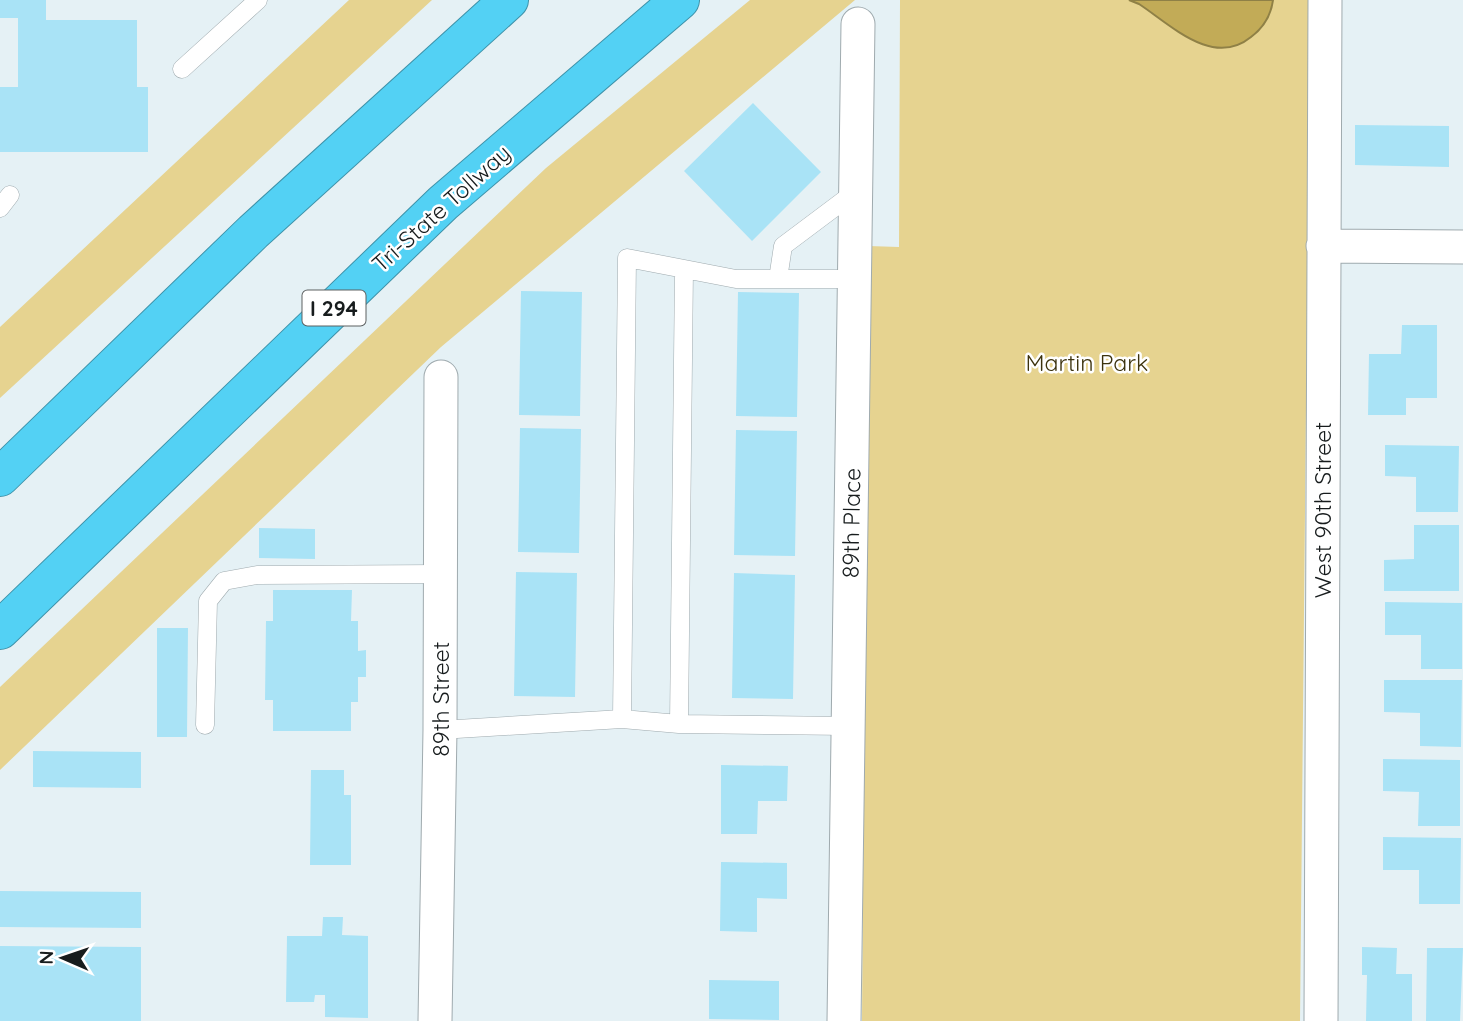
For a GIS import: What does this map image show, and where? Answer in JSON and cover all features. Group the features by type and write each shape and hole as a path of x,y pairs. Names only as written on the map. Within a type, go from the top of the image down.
{"highway":[{"path":"0,477 253,232 509,0"},
{"name":"Tri-State Tollway","path":"0,629 443,203 680,0"}],"street":[{"name":"West 90th Street","path":"1321,1021 1325,0"},
{"name":"89th Place","path":"844,1021 858,24"},
{"path":"1323,246 1463,247"},
{"name":"89th Street","path":"435,1021 440,730 441,377"}],"lane":[{"path":"182,69 258,0"},
{"path":"778,279 783,246 855,192"},
{"path":"622,719 627,258 736,279 854,279"},
{"path":"679,724 684,269"},
{"path":"205,725 208,601 225,581 257,575 441,574"},
{"path":"440,730 622,719 679,724 848,726"}],"green space":[{"path":"349,0 432,0 0,398 0,327"},
{"path":"750,0 855,0 441,347 0,770 0,687 546,168"},
{"name":"Martin Park","path":"900,0 1310,0 1300,1021 862,1021 868,246 899,247"}],"shaded area":[{"path":"1129,0 1273,0 1263,25 1251,37 1237,45 1222,48 1193,40"}],"building":[{"path":"0,0 46,0 46,20 137,20 137,87 148,87 148,152 0,152 0,87 18,87 18,18 0,18"},
{"path":"753,103 821,172 752,241 684,171"},
{"path":"1355,125 1449,126 1449,167 1355,165"},
{"path":"521,291 582,292 580,416 519,415"},
{"path":"738,292 799,293 797,417 736,416"},
{"path":"1402,325 1437,325 1437,398 1406,398 1406,415 1368,415 1369,354 1401,354"},
{"path":"520,428 581,429 579,553 518,552"},
{"path":"736,430 797,431 795,556 734,555"},
{"path":"1385,445 1459,446 1458,512 1416,512 1416,477 1385,476"},
{"path":"1414,525 1459,525 1459,591 1384,591 1384,560 1414,559"},
{"path":"259,528 315,529 315,559 259,558"},
{"path":"516,572 577,573 575,697 514,696"},
{"path":"734,573 795,575 793,699 732,698"},
{"path":"273,590 352,590 351,621 358,621 358,651 366,650 366,677 358,677 358,702 351,702 351,731 273,731 273,700 265,700 266,621 273,621"},
{"path":"1385,602 1462,603 1462,669 1421,669 1421,635 1385,635"},
{"path":"157,628 188,628 187,737 157,737"},
{"path":"1384,680 1462,680 1461,747 1420,746 1420,713 1384,712"},
{"path":"33,751 141,752 141,788 33,787"},
{"path":"1383,759 1460,760 1460,826 1418,826 1419,792 1383,791"},
{"path":"721,765 788,766 787,801 758,801 757,834 721,834"},
{"path":"311,770 344,770 344,795 351,795 351,865 310,865"},
{"path":"1383,837 1461,838 1460,904 1419,904 1419,870 1383,870"},
{"path":"721,862 787,863 787,899 757,898 757,932 720,931"},
{"path":"0,891 141,892 141,928 0,927"},
{"path":"323,917 343,917 342,935 368,936 368,1018 325,1017 325,995 315,995 314,1002 286,1002 287,936 322,936"},
{"path":"0,946 141,947 141,1021 0,1021"},
{"path":"1362,947 1397,948 1396,974 1412,974 1412,1021 1366,1021 1367,975 1362,975"},
{"path":"1427,948 1463,948 1460,1021 1426,1021"},
{"path":"709,980 779,981 779,1020 709,1019"}]}
